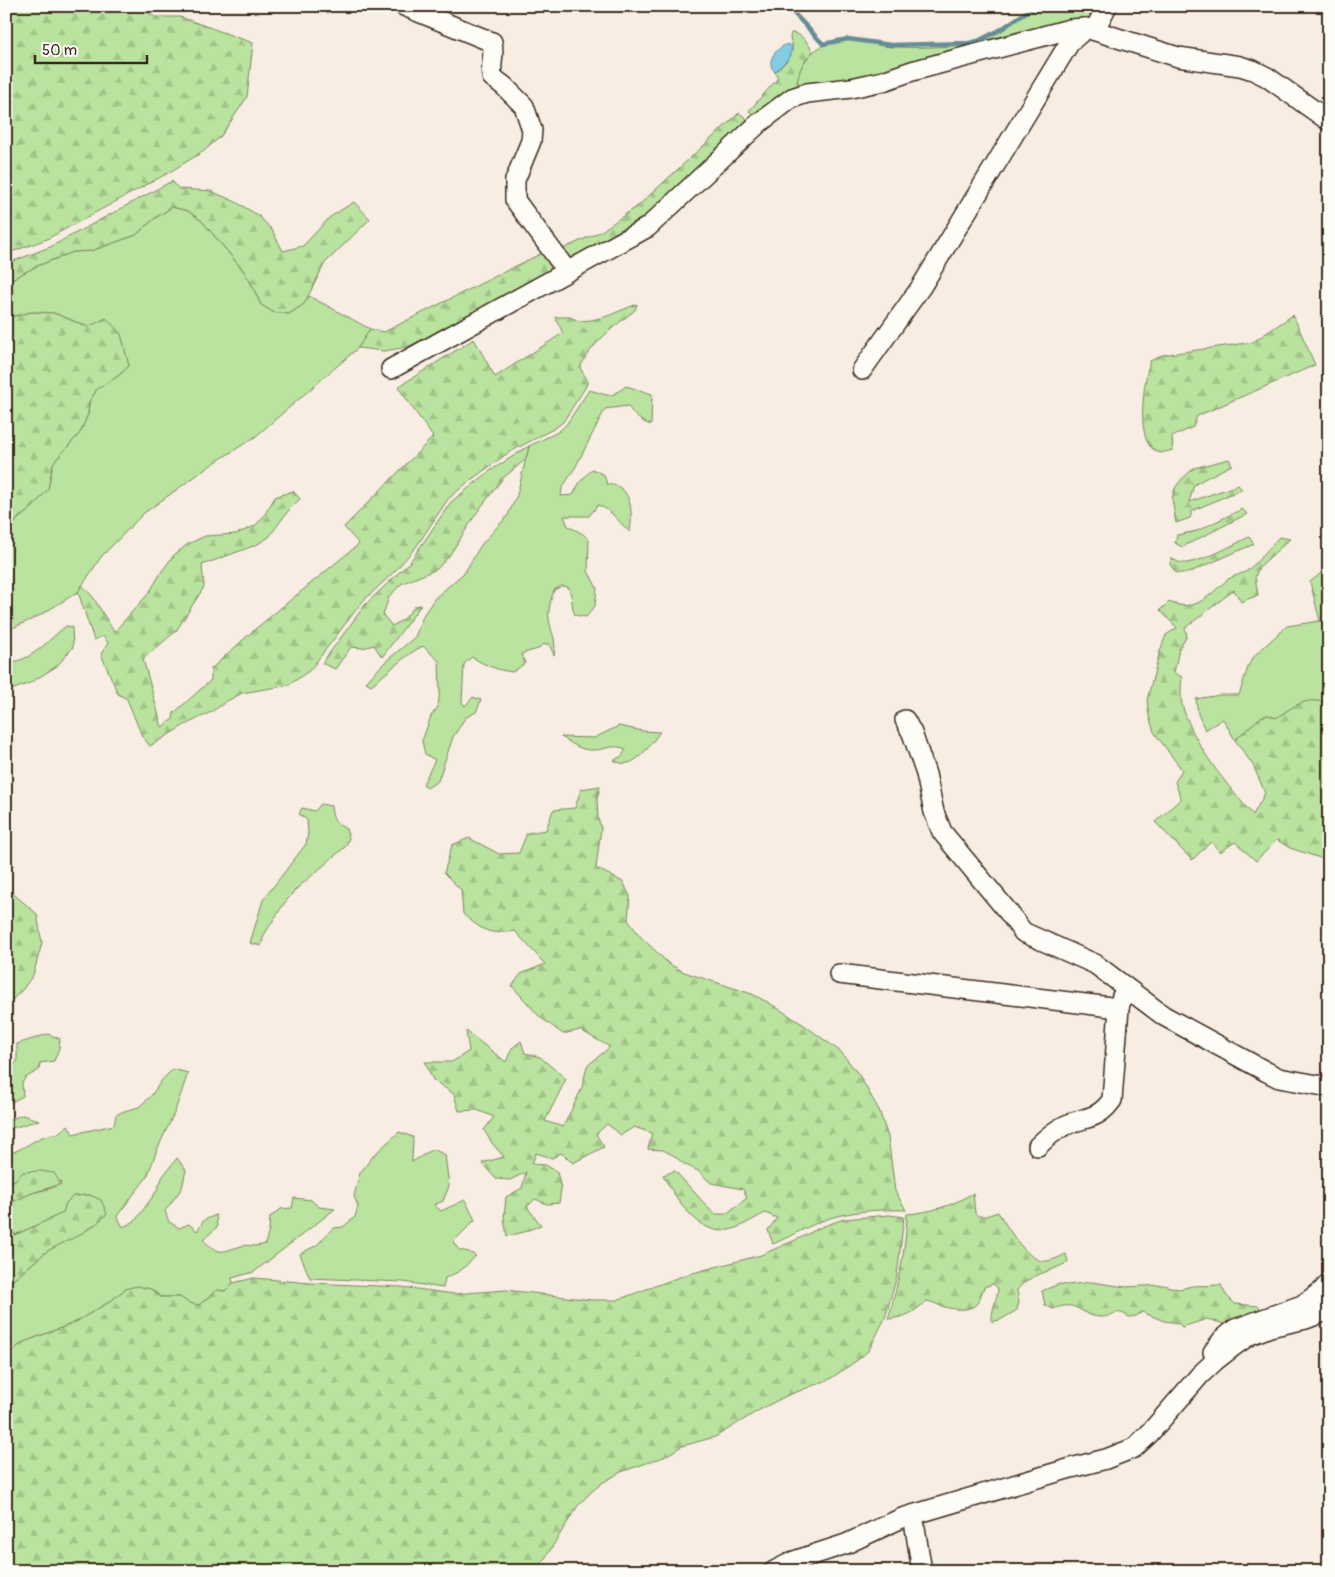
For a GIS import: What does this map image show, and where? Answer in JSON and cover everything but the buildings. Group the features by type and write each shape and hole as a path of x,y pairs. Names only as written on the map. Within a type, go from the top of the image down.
{"street":[{"path":"404,6 492,42 494,50 491,70 492,77 524,106 532,130 531,140 515,180 514,200 567,272"},
{"path":"862,370 921,287 1070,42 1091,28 1107,6"},
{"path":"391,368 648,227 759,123 792,98 807,94 883,82 912,71 1070,29 1091,28 1178,57 1240,66 1253,70 1267,77 1329,121"},
{"path":"905,720 926,774 934,812 942,832 1023,932 1095,964 1181,1027 1266,1072 1280,1078 1329,1087"},
{"path":"839,974 1119,1008"},
{"path":"1038,1146 1064,1126 1105,1110 1112,1100 1119,1008 1125,987"},
{"path":"1200,1375 1213,1352 1223,1339 1235,1329 1302,1305 1322,1292 1329,1283"},
{"path":"774,1571 794,1561 846,1544 913,1515 1106,1459 1134,1448 1148,1435 1200,1375 1216,1360 1250,1335 1270,1327 1306,1319 1329,1310"},
{"path":"913,1515 922,1571"}],"green space":[{"path":"6,6 136,6 155,17 180,17 253,43 247,97 221,136 204,151 168,173 47,239 6,254"},
{"path":"1038,6 1102,6 1093,20 893,75 805,84 797,83 802,65 807,58 828,43 847,40 893,47 969,45 978,43 1001,31"},
{"path":"791,33 795,33 807,42 813,52 802,66 797,83 815,82 822,88 759,119 749,111 778,78 775,72 790,57 792,50"},
{"path":"739,113 746,118 748,123 654,214 575,264 560,250 600,232 639,205"},
{"path":"172,181 179,189 211,191 236,202 259,216 272,230 283,251 303,246 330,217 354,202 370,219 325,263 304,304 289,314 273,312 261,305 243,270 202,221 188,211 172,207 154,219 136,235 91,251 73,252 37,266 6,282 6,264 50,247"},
{"path":"172,207 188,211 202,221 243,270 261,305 273,312 289,314 304,304 309,296 370,329 358,348 255,437 214,463 144,513 101,557 78,592 37,617 6,631 6,532 33,507 48,489 53,463 80,433 88,414 89,402 97,389 118,376 129,366 125,353 88,327 54,313 32,312 6,318 6,282 37,266 73,252 91,251 136,235 154,219"},
{"path":"544,252 561,266 408,347 384,351 358,348 370,329 384,332"},
{"path":"637,304 635,310 604,336 584,359 580,368 588,381 563,422 508,453 448,499 416,547 395,571 362,602 310,670 289,685 242,693 150,746 142,736 127,699 118,694 101,654 108,643 103,636 94,640 78,592 82,585 93,597 114,632 149,593 174,555 188,544 205,536 236,534 255,526 264,516 275,497 293,491 300,499 288,511 269,537 256,545 202,565 204,587 176,631 143,659 162,727 173,719 174,713 211,680 211,669 254,630 359,544 344,527 433,437 398,387 474,339 495,377 563,333 555,317 570,317 579,321 591,320 605,317"},
{"path":"32,312 54,313 88,327 106,318 121,334 129,366 118,376 97,389 89,402 88,414 80,433 53,463 48,489 33,507 6,532 6,318"},
{"path":"1293,315 1315,365 1197,416 1193,427 1172,437 1173,450 1160,453 1150,446 1145,435 1143,415 1144,391 1150,361 1162,355 1253,342"},
{"path":"626,386 652,394 651,425 638,418 628,406 605,409 575,468 562,488 561,496 573,495 580,482 592,469 604,475 607,484 617,486 624,491 629,501 631,514 630,532 612,514 598,505 589,516 564,516 568,526 583,534 589,540 588,571 597,588 595,606 586,617 575,615 570,590 568,587 562,586 554,590 549,608 549,619 555,645 554,655 549,644 542,645 538,649 521,654 525,663 513,672 492,667 472,657 464,664 462,702 465,706 473,697 481,700 476,712 465,718 453,737 438,781 427,788 423,784 435,760 425,754 422,741 431,716 438,707 440,691 439,661 423,646 403,659 371,685 366,682 385,662 415,637 424,614 435,598 465,572 481,545 508,515 517,495 529,446 558,432 566,425 589,390 611,395"},
{"path":"529,446 526,459 503,478 478,511 449,556 437,569 401,584 389,597 383,615 392,626 404,619 415,606 421,605 382,657 374,645 363,648 351,647 335,669 322,663 365,605 410,562 451,502 490,471"},
{"path":"1229,459 1232,465 1194,485 1189,502 1238,485 1242,489 1192,511 1190,518 1176,523 1172,499 1175,488 1181,480 1194,468"},
{"path":"1242,509 1247,514 1182,547 1175,543 1177,535 1197,531"},
{"path":"1249,537 1254,544 1188,573 1176,573 1170,564 1171,558 1178,562 1193,562"},
{"path":"1279,537 1290,539 1259,567 1255,577 1258,595 1241,602 1234,590 1185,628 1187,636 1179,649 1174,673 1182,677 1182,704 1196,737 1222,778 1253,815 1265,793 1253,765 1235,740 1261,717 1268,715 1276,718 1307,701 1329,704 1329,861 1290,848 1277,840 1256,861 1235,842 1220,852 1211,842 1192,860 1155,822 1181,799 1175,782 1182,770 1154,732 1149,716 1147,700 1160,651 1166,635 1177,628 1160,610 1169,602 1187,605 1201,601 1228,579 1247,571"},
{"path":"1329,567 1329,622 1320,621 1310,582"},
{"path":"1320,621 1329,622 1329,704 1314,701 1307,702 1276,718 1268,715 1261,717 1235,740 1223,719 1205,730 1198,714 1196,699 1220,695 1239,695 1249,664 1256,654 1287,626"},
{"path":"66,626 72,627 73,647 57,666 30,683 6,692 6,664 24,659 34,653"},
{"path":"619,726 642,731 660,732 640,756 628,763 614,760 622,756 626,749 621,747 586,750 561,737 594,738"},
{"path":"600,786 597,799 598,818 601,828 596,868 623,882 630,896 628,920 640,936 669,964 684,972 752,994 804,1025 841,1052 859,1075 879,1110 888,1137 895,1191 906,1210 873,1210 840,1215 819,1222 773,1244 768,1230 777,1218 765,1213 734,1229 718,1231 698,1221 689,1213 674,1194 663,1175 675,1171 714,1214 726,1214 747,1198 743,1189 711,1183 698,1171 684,1164 673,1155 663,1150 648,1149 652,1133 634,1127 621,1135 607,1124 596,1134 604,1147 573,1163 561,1153 552,1158 536,1153 532,1164 546,1165 557,1172 561,1189 559,1203 547,1204 535,1199 527,1207 541,1225 507,1236 504,1218 506,1197 522,1188 526,1172 510,1180 496,1179 482,1163 504,1157 484,1130 494,1117 477,1110 459,1111 454,1094 433,1080 425,1062 452,1062 469,1051 466,1031 506,1062 512,1048 521,1041 525,1053 540,1057 566,1079 545,1121 563,1127 582,1088 587,1066 610,1047 580,1030 563,1034 540,1017 512,986 521,974 545,964 515,931 492,932 481,928 463,914 461,890 444,873 452,845 469,838 499,854 519,853 527,833 546,830 553,810 575,808 581,789"},
{"path":"321,804 331,806 335,820 346,829 349,838 345,847 295,890 264,935 261,946 250,943 263,900 306,844 308,833 307,820 299,814 302,808 315,811"},
{"path":"6,882 8,882 10,891 37,914 42,943 33,975 23,989 6,1006"},
{"path":"48,1034 60,1039 54,1061 40,1063 39,1070 25,1078 22,1083 23,1096 6,1105 6,1071 17,1062 17,1044"},
{"path":"173,1069 188,1073 175,1111 147,1177 117,1216 123,1227 135,1221 156,1192 163,1176 177,1158 186,1170 182,1188 165,1211 169,1222 179,1228 189,1224 197,1231 204,1220 216,1215 217,1227 203,1240 218,1251 265,1244 270,1217 281,1209 292,1208 294,1198 311,1200 319,1207 335,1209 254,1272 232,1278 233,1283 225,1291 217,1290 199,1305 189,1303 180,1297 161,1297 151,1289 125,1289 111,1301 74,1323 24,1342 6,1355 6,1286 47,1251 95,1225 90,1195 82,1196 66,1203 64,1213 15,1235 9,1222 14,1201 61,1183 23,1172 15,1180 6,1184 6,1154 19,1150 43,1137 57,1134 68,1125 73,1134 114,1125 116,1115 139,1107 151,1096 161,1081"},
{"path":"22,1115 39,1120 6,1130 6,1121"},
{"path":"399,1132 413,1137 412,1162 433,1149 445,1155 449,1186 443,1201 434,1205 441,1211 465,1200 475,1220 453,1242 459,1250 476,1256 460,1271 445,1278 443,1288 403,1282 310,1278 300,1254 317,1245 333,1228 343,1227 355,1217 358,1206 354,1196 360,1173 373,1156"},
{"path":"40,1171 54,1173 61,1184 14,1201 9,1222 15,1235 63,1213 66,1203 73,1196 90,1195 101,1200 107,1214 95,1225 79,1235 47,1251 6,1286 6,1184 15,1180 23,1172"},
{"path":"973,1193 975,1213 978,1216 986,1216 998,1212 1017,1241 1036,1259 1046,1261 1066,1254 1068,1262 1027,1280 1017,1290 1019,1302 1017,1310 1002,1319 992,1322 992,1313 998,1288 993,1284 984,1287 978,1302 971,1308 950,1308 926,1301 908,1314 888,1319 901,1267 907,1214 941,1208"},
{"path":"889,1215 904,1217 897,1276 885,1318 869,1350 830,1379 786,1396 715,1437 682,1446 664,1457 621,1472 602,1483 577,1507 537,1571 6,1571 6,1355 24,1342 74,1323 111,1301 125,1289 137,1286 151,1289 161,1297 180,1297 189,1303 199,1305 217,1290 225,1291 233,1283 254,1278 310,1283 402,1287 454,1294 506,1290 592,1300 617,1300 685,1275 761,1255 821,1227 844,1219"},
{"path":"1091,1282 1126,1287 1164,1285 1180,1289 1192,1286 1221,1285 1226,1295 1235,1304 1259,1306 1261,1314 1232,1326 1207,1319 1182,1327 1178,1323 1164,1321 1142,1312 1136,1316 1129,1317 1117,1313 1099,1317 1092,1316 1073,1307 1061,1306 1053,1309 1045,1305 1042,1291 1059,1284 1068,1285"}],"water":[{"path":"787,44 792,47 790,57 775,72 772,68 771,60 775,52"}],"waterway":[{"path":"787,6 823,44 848,39 891,45 969,43 978,41 1000,30 1035,6"}]}
